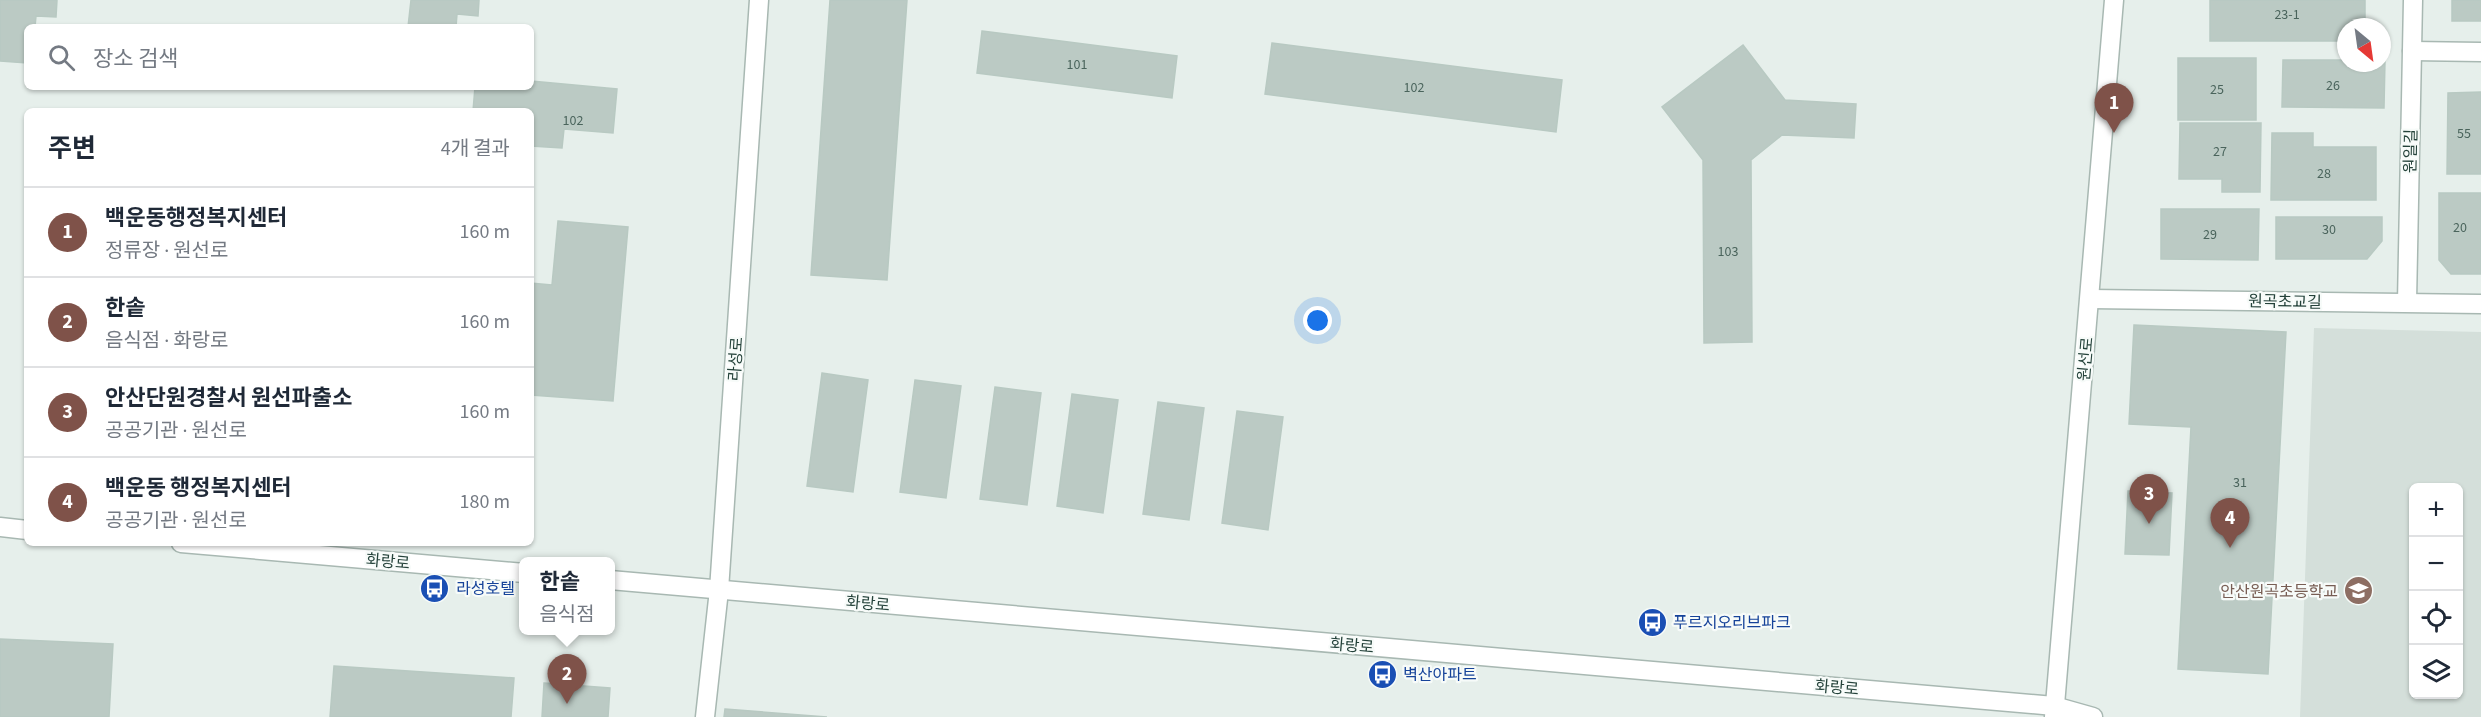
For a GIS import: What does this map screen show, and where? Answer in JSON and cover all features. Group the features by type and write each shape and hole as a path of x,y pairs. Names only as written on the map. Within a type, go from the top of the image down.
{"street":[{"name":"라성로","path":"705,717 719,590 759,0"},
{"name":"원선로","path":"2054,711 2114,0"},
{"name":"원일길","path":"2407,302 2413,0"},
{"path":"2412,51 2481,52"},
{"name":"원곡초교길","path":"2090,299 2481,303"},
{"path":"0,527 24,530"},
{"name":"화랑로","path":"215,546 519,573"},
{"name":"화랑로","path":"615,580 2054,711 2093,717"}],"shaded area":[{"name":"안산원곡초등학교","path":"2314,328 2481,332 2481,717 2300,717"}],"building":[{"path":"0,0 57,0 56,17 36,16 35,24 24,24 24,63 0,61"},
{"path":"411,0 479,0 478,16 457,14 456,24 408,24"},
{"path":"830,0 907,0 887,280 811,275"},
{"path":"2210,0 2365,0 2365,18 2337,18 2337,41 2210,41"},
{"path":"2452,0 2481,0 2481,21 2452,21"},
{"path":"982,31 1177,56 1172,98 977,73"},
{"path":"1272,43 1562,80 1556,132 1265,94"},
{"path":"1743,45 1785,100 1856,104 1854,138 1782,135 1751,160 1752,342 1704,343 1703,160 1662,107"},
{"path":"2178,58 2256,58 2256,120 2178,120"},
{"path":"2283,60 2337,60 2337,72 2385,72 2384,108 2282,107"},
{"path":"534,81 617,89 613,133 564,129 562,148 534,146 534,108 473,108 475,90 534,90"},
{"path":"2481,92 2481,174 2447,174 2448,93"},
{"path":"2180,123 2261,123 2260,192 2222,192 2222,179 2179,179"},
{"path":"2272,133 2313,133 2313,147 2376,147 2376,200 2271,200"},
{"path":"2439,193 2481,193 2481,274 2451,274 2439,260"},
{"path":"2161,209 2259,209 2258,260 2161,259"},
{"path":"2276,217 2382,217 2382,241 2367,259 2276,259"},
{"path":"558,221 628,227 613,401 534,395 534,283 552,285"},
{"path":"2134,325 2286,332 2268,674 2178,669 2191,427 2129,424"},
{"path":"822,373 868,380 853,492 807,486"},
{"path":"915,380 961,386 946,498 900,492"},
{"path":"995,387 1041,393 1027,505 980,499"},
{"path":"1072,394 1118,400 1103,513 1057,506"},
{"path":"1158,402 1204,408 1189,520 1143,514"},
{"path":"1237,411 1283,417 1268,530 1222,523"},
{"path":"2128,491 2172,493 2169,555 2125,554"},
{"path":"0,639 113,644 109,717 0,717"},
{"path":"334,666 514,678 511,717 330,717"},
{"path":"544,683 610,688 608,717 542,717"},
{"path":"725,709 827,717 724,717"}],"place":[{"name":"백운동행정복지센터","path":"2114,133"},
{"name":"안산단원경찰서 원선파출소","path":"2149,524"},
{"name":"백운동 행정복지센터","path":"2230,548"},
{"name":"라성호텔","path":"435,588"},
{"name":"안산원곡초등학교","path":"2359,591"},
{"name":"푸르지오리브파크","path":"1652,622"},
{"name":"벽산아파트","path":"1382,674"},
{"name":"한솥","path":"567,704"}]}
